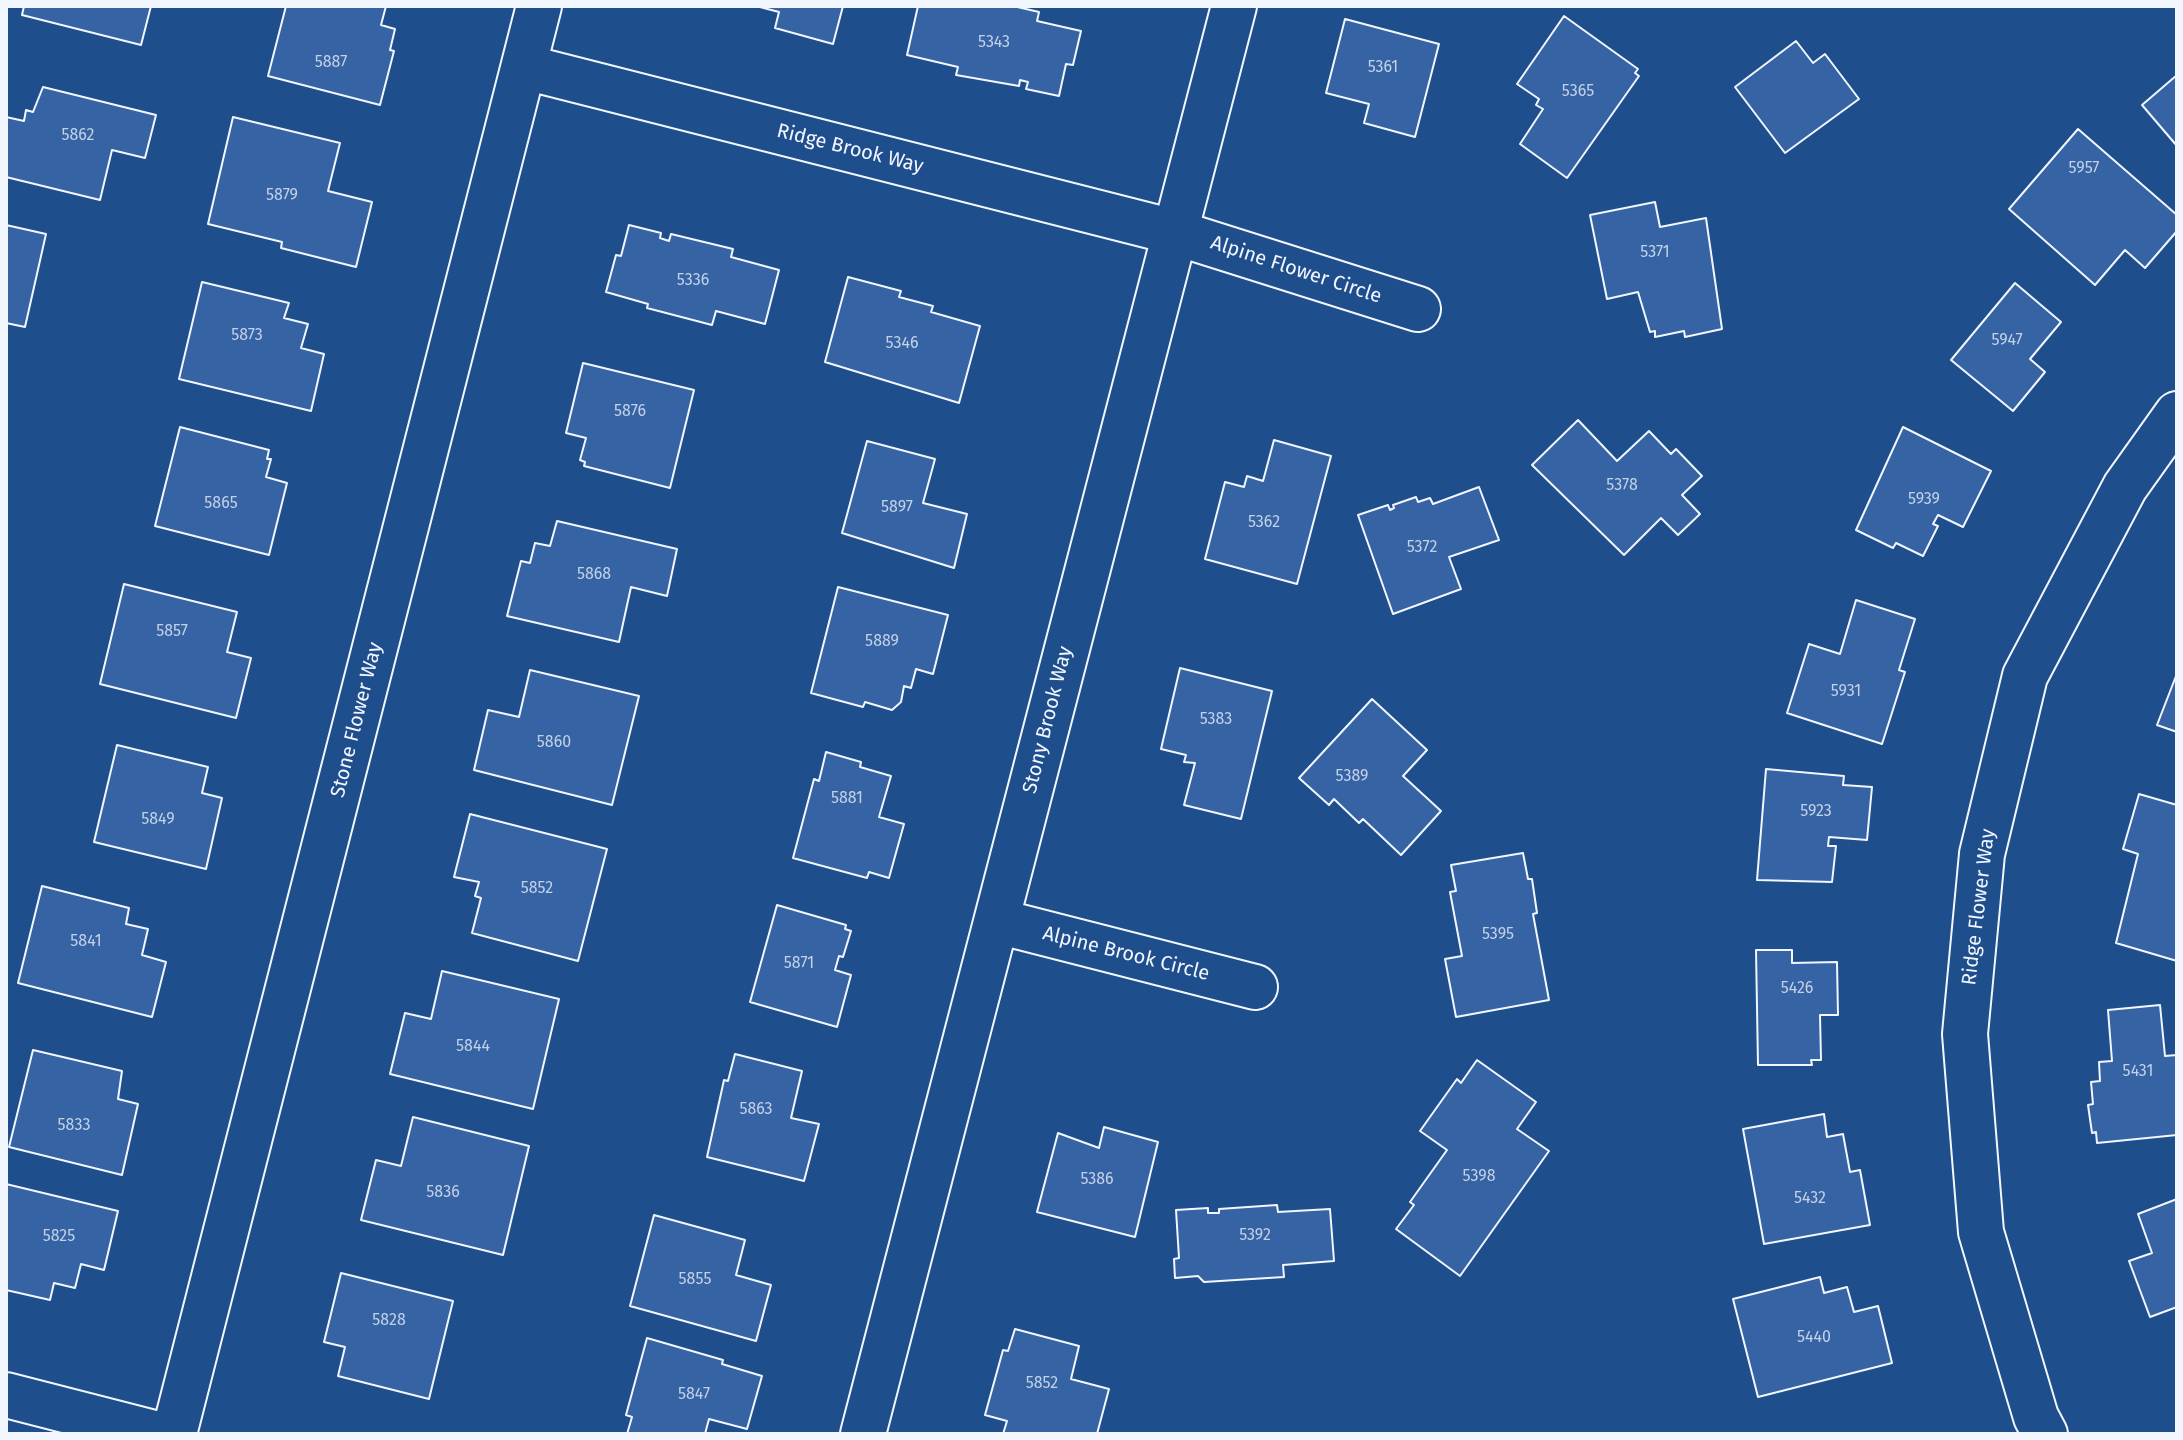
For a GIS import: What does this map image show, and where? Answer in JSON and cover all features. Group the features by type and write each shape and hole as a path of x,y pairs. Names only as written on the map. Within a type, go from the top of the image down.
{"street":[{"name":"Stone Flower Way","path":"174,1434 539,6"},
{"name":"Stony Brook Way","path":"863,1434 1234,6"},
{"name":"Ridge Brook Way","path":"525,67 1174,232"},
{"name":"Alpine Flower Circle","path":"1174,232 1418,309"},
{"name":"Ridge Flower Way","path":"2045,1434 2036,1417 1981,1232 1965,1034 1980,869 2025,676 2125,487 2177,414"},
{"name":"Alpine Brook Circle","path":"997,921 1255,987"},
{"path":"6,1395 158,1434"}],"building":[{"path":"24,6 151,6 141,45 22,15"},
{"path":"286,6 386,6 381,25 395,29 390,50 394,51 380,105 268,76"},
{"path":"756,6 843,6 833,44 775,28 779,12"},
{"path":"918,6 1013,6 1039,12 1037,21 1081,31 1073,65 1066,64 1059,96 1026,89 1028,82 1020,80 1019,86 956,75 958,67 907,55"},
{"path":"1564,16 1638,69 1635,73 1639,76 1567,178 1520,144 1543,109 1536,105 1539,99 1517,84"},
{"path":"1345,19 1439,44 1415,137 1364,123 1369,104 1326,93"},
{"path":"1796,41 1813,63 1825,54 1859,99 1785,153 1735,87"},
{"path":"2177,75 2177,146 2142,105"},
{"path":"43,87 156,115 145,158 112,150 100,200 6,177 6,117 24,121 26,110 33,112"},
{"path":"233,117 340,143 328,191 372,202 356,267 281,248 282,242 208,224"},
{"path":"2078,129 2177,215 2177,231 2145,268 2125,250 2095,285 2009,209"},
{"path":"1655,202 1660,227 1706,218 1722,329 1685,337 1684,331 1655,337 1655,331 1650,332 1638,292 1607,299 1590,215"},
{"path":"6,225 46,234 25,327 6,323"},
{"path":"629,225 661,233 660,238 669,241 671,234 733,249 731,257 779,270 765,324 716,311 712,325 647,308 648,304 606,292 616,255 621,256"},
{"path":"848,277 901,291 899,297 933,306 931,312 980,326 959,403 825,362"},
{"path":"202,282 289,303 284,318 308,324 301,348 324,354 311,411 179,379"},
{"path":"2015,283 2061,322 2030,359 2045,372 2013,411 1951,360"},
{"path":"583,363 694,390 670,488 584,466 585,462 580,460 586,438 566,433"},
{"path":"1578,420 1617,461 1649,431 1671,454 1676,449 1702,476 1682,495 1700,514 1678,535 1661,518 1624,555 1532,465"},
{"path":"180,427 269,450 267,459 271,459 266,477 287,483 269,555 155,526"},
{"path":"1903,427 1991,471 1963,527 1938,515 1933,524 1938,526 1923,556 1896,543 1893,548 1856,530"},
{"path":"1274,440 1331,456 1297,584 1205,559 1225,482 1244,487 1247,476 1263,481"},
{"path":"867,441 935,459 923,503 967,514 954,568 842,533"},
{"path":"1479,487 1499,540 1449,557 1461,589 1393,614 1358,515 1388,505 1390,510 1394,508 1393,505 1416,497 1418,502 1430,498 1433,504"},
{"path":"557,521 677,549 667,596 631,587 619,642 507,616 521,561 530,563 535,543 550,546"},
{"path":"124,584 237,612 227,652 251,658 236,718 100,684"},
{"path":"838,587 948,615 933,674 916,669 911,688 904,686 901,702 892,710 865,702 863,707 811,693"},
{"path":"1856,600 1915,619 1899,670 1905,672 1882,744 1787,713 1809,644 1840,654"},
{"path":"1180,668 1272,691 1241,819 1184,805 1195,763 1184,762 1186,755 1161,749"},
{"path":"530,670 639,696 612,805 474,770 488,710 519,717"},
{"path":"2177,677 2177,732 2157,725"},
{"path":"1372,699 1427,750 1403,776 1441,811 1401,855 1363,819 1359,823 1334,799 1329,805 1299,778"},
{"path":"117,745 208,767 202,793 222,798 206,869 94,842"},
{"path":"826,752 861,762 860,767 891,776 879,817 904,824 889,878 869,872 867,878 793,858 814,779 819,781"},
{"path":"1766,769 1844,776 1843,785 1872,787 1867,840 1829,837 1828,846 1836,846 1832,882 1757,880"},
{"path":"2139,794 2177,805 2177,961 2116,943 2138,854 2123,849"},
{"path":"470,814 607,849 578,961 472,933 481,898 475,896 479,882 454,877"},
{"path":"1523,853 1528,879 1532,879 1537,913 1533,914 1549,1000 1456,1017 1445,959 1462,956 1450,892 1456,891 1451,865"},
{"path":"42,886 129,908 126,924 148,929 142,955 166,962 152,1017 18,983"},
{"path":"777,905 846,925 845,929 851,931 843,957 839,956 835,970 851,975 837,1027 750,1002"},
{"path":"1756,950 1792,950 1792,963 1837,962 1838,1015 1820,1015 1821,1060 1811,1060 1812,1065 1758,1065"},
{"path":"442,971 559,999 533,1109 390,1074 405,1013 431,1019"},
{"path":"2160,1005 2165,1056 2177,1055 2177,1135 2097,1143 2096,1132 2092,1133 2088,1105 2093,1104 2091,1082 2100,1081 2099,1062 2112,1061 2108,1010"},
{"path":"33,1050 122,1071 118,1099 138,1104 122,1175 9,1147"},
{"path":"735,1054 802,1071 791,1118 819,1124 804,1181 707,1157 724,1080 728,1081"},
{"path":"1477,1060 1536,1102 1517,1129 1549,1151 1460,1276 1396,1229 1414,1205 1410,1202 1447,1150 1420,1131 1457,1079 1461,1083"},
{"path":"1824,1114 1827,1137 1843,1134 1850,1172 1860,1170 1870,1225 1764,1244 1743,1129"},
{"path":"413,1117 529,1146 503,1255 361,1220 376,1160 401,1166"},
{"path":"1104,1127 1158,1142 1135,1237 1037,1212 1058,1133 1099,1148"},
{"path":"6,1184 118,1211 104,1270 81,1264 75,1288 54,1283 50,1300 6,1290"},
{"path":"2177,1199 2177,1307 2150,1317 2129,1261 2152,1253 2138,1214"},
{"path":"1277,1205 1278,1212 1330,1209 1334,1261 1283,1265 1284,1277 1204,1282 1198,1276 1175,1278 1174,1259 1179,1258 1176,1210 1208,1208 1208,1213 1219,1213 1219,1209"},
{"path":"654,1215 745,1240 736,1275 771,1285 756,1341 630,1306"},
{"path":"341,1273 453,1301 429,1399 338,1376 345,1347 324,1342"},
{"path":"1820,1277 1824,1293 1847,1287 1854,1312 1878,1306 1892,1363 1758,1397 1733,1299"},
{"path":"1015,1329 1079,1346 1071,1379 1109,1389 1097,1434 1003,1434 1007,1421 985,1415 1003,1350 1008,1351"},
{"path":"647,1338 723,1360 722,1364 762,1376 747,1429 709,1419 705,1434 627,1434 632,1417 626,1415"}]}
